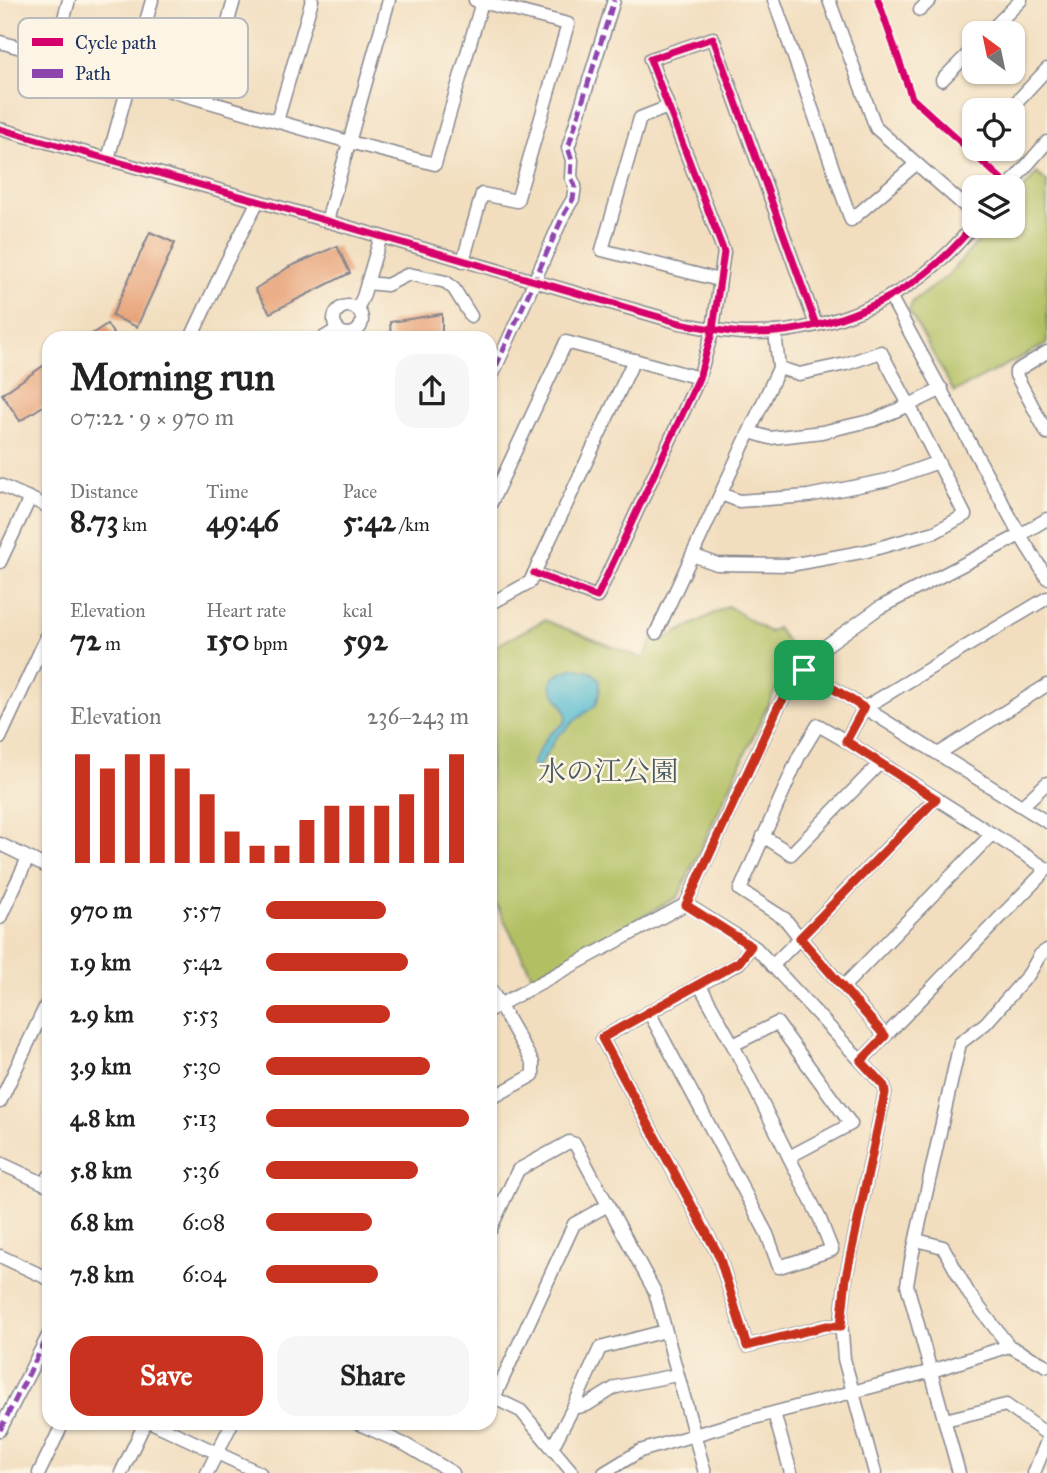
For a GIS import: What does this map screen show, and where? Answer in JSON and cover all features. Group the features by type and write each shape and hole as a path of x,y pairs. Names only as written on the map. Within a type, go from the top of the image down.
{"street":[{"path":"64,18 69,0"},
{"path":"147,18 152,0"},
{"path":"229,18 234,0"},
{"path":"277,121 312,0"},
{"path":"327,221 389,0"},
{"path":"497,365 573,199 575,186 568,148 614,0"},
{"path":"774,0 851,220 916,164"},
{"path":"829,0 876,128 962,204"},
{"path":"920,10 930,0"},
{"path":"1000,21 1021,0"},
{"path":"195,98 435,164 479,1 568,24 517,201 482,194 464,261"},
{"path":"534,573 597,597 699,378 713,330 724,252 650,60 713,38 816,325"},
{"path":"0,41 18,46"},
{"path":"943,80 962,60"},
{"path":"1020,98 1047,69"},
{"path":"108,159 125,98"},
{"path":"668,107 640,118 602,250 719,280"},
{"path":"0,129 680,323 713,330 775,332 816,325 871,306 916,280 962,238"},
{"path":"1019,175 1045,147"},
{"path":"194,331 258,201"},
{"path":"357,309 381,236"},
{"path":"367,283 387,285 409,274 446,282 471,316"},
{"path":"890,296 1020,534 1047,578"},
{"path":"342,331 335,322 337,312 346,306 357,309 362,318 356,331"},
{"path":"334,331 338,328"},
{"path":"656,633 779,368 775,332"},
{"path":"497,490 566,342 699,378"},
{"path":"692,555 717,565 790,565 867,551 935,532 965,515 881,352 845,364 799,373 779,368"},
{"path":"1047,352 1016,371 1016,375 1047,433"},
{"path":"497,600 530,582 634,360"},
{"path":"750,432 770,438 822,432 874,419 942,389"},
{"path":"721,494 739,501 808,496 888,480 938,462"},
{"path":"0,485 42,504"},
{"path":"0,562 30,498"},
{"path":"497,1007 686,905 778,707 792,685 827,645 879,608 1047,519"},
{"path":"846,741 864,708 1047,598"},
{"path":"0,738 42,647"},
{"path":"804,670 1047,822"},
{"path":"938,754 1047,685"},
{"path":"861,1061 1047,869 818,725 799,756 740,890 785,919 885,1036"},
{"path":"763,836 792,854 880,763"},
{"path":"1022,806 1047,783"},
{"path":"772,965 936,799"},
{"path":"843,987 992,834"},
{"path":"0,844 42,865"},
{"path":"0,918 28,858"},
{"path":"686,905 751,946 772,965 884,1086 885,1093 846,1277 841,1326 844,1359 875,1473"},
{"path":"751,946 739,962 602,1038 719,1256 747,1346 826,1326 841,1326"},
{"path":"959,1473 907,1285 960,1042 986,1024 1029,974 1040,954 1047,950"},
{"path":"649,1012 767,1234 779,1267 832,1250 820,1219 733,1045 699,984"},
{"path":"497,1011 533,1063 533,1075 497,1095"},
{"path":"0,1102 42,1014"},
{"path":"733,1045 777,1023 851,1124 789,1157"},
{"path":"497,1215 518,1170 569,1142 575,1144 654,1292 705,1473"},
{"path":"0,1163 42,1183"},
{"path":"497,1386 574,1224 608,1205"},
{"path":"917,1240 943,1247 969,1294 1009,1346 1047,1366"},
{"path":"0,1256 42,1276"},
{"path":"552,1448 600,1348 665,1331"},
{"path":"604,1473 640,1451 932,1371 1009,1346"},
{"path":"0,1430 42,1348"},
{"path":"573,1408 587,1405 616,1387 677,1375"},
{"path":"497,1399 521,1411 573,1473"},
{"path":"945,1420 1006,1405 1047,1434"},
{"path":"774,1413 791,1473"},
{"path":"39,1473 60,1430"},
{"path":"121,1473 142,1430"},
{"path":"168,1430 260,1473"},
{"path":"207,1473 228,1430"},
{"path":"373,1430 406,1445 453,1473"},
{"path":"1034,1473 1047,1441"}],"green space":[{"path":"1037,173 1047,182 1047,344 954,392 909,310 913,301 946,277 981,238 1025,238 1025,187"},
{"name":"水の江公園","path":"728,606 769,632 777,628 801,661 776,688 678,897 533,977 497,906 497,645 544,620 644,659 654,637 663,640"}],"water":[{"path":"575,668 593,673 599,679 600,691 596,705 557,736 541,763 536,768 533,767 532,764 546,738 565,721 566,714 551,686 552,680"}],"building":[{"path":"150,232 175,243 137,327 112,316"},
{"path":"337,246 350,273 270,313 255,289 289,267"},
{"path":"442,314 442,331 391,331 390,322"},
{"path":"107,324 112,331 96,331"},
{"path":"42,367 42,407 20,421 2,394"}],"marked path":[{"path":"497,364 573,199 575,186 571,177 572,160 568,148 614,0"},
{"path":"0,1430 42,1348"}],"cycle path":[{"path":"878,0 912,98 997,175"},
{"path":"534,573 597,597 699,378 713,329 724,252 650,59 713,38 816,325"},
{"path":"0,129 680,323 744,333 798,329 825,323 878,303 925,274 962,238"}],"route":[{"path":"804,670 864,708 846,741 936,799 800,938 885,1036 861,1061 884,1086 885,1093 846,1277 841,1326 826,1326 747,1346 719,1256 602,1038 739,962 751,946 686,905 778,707 804,670"}]}
